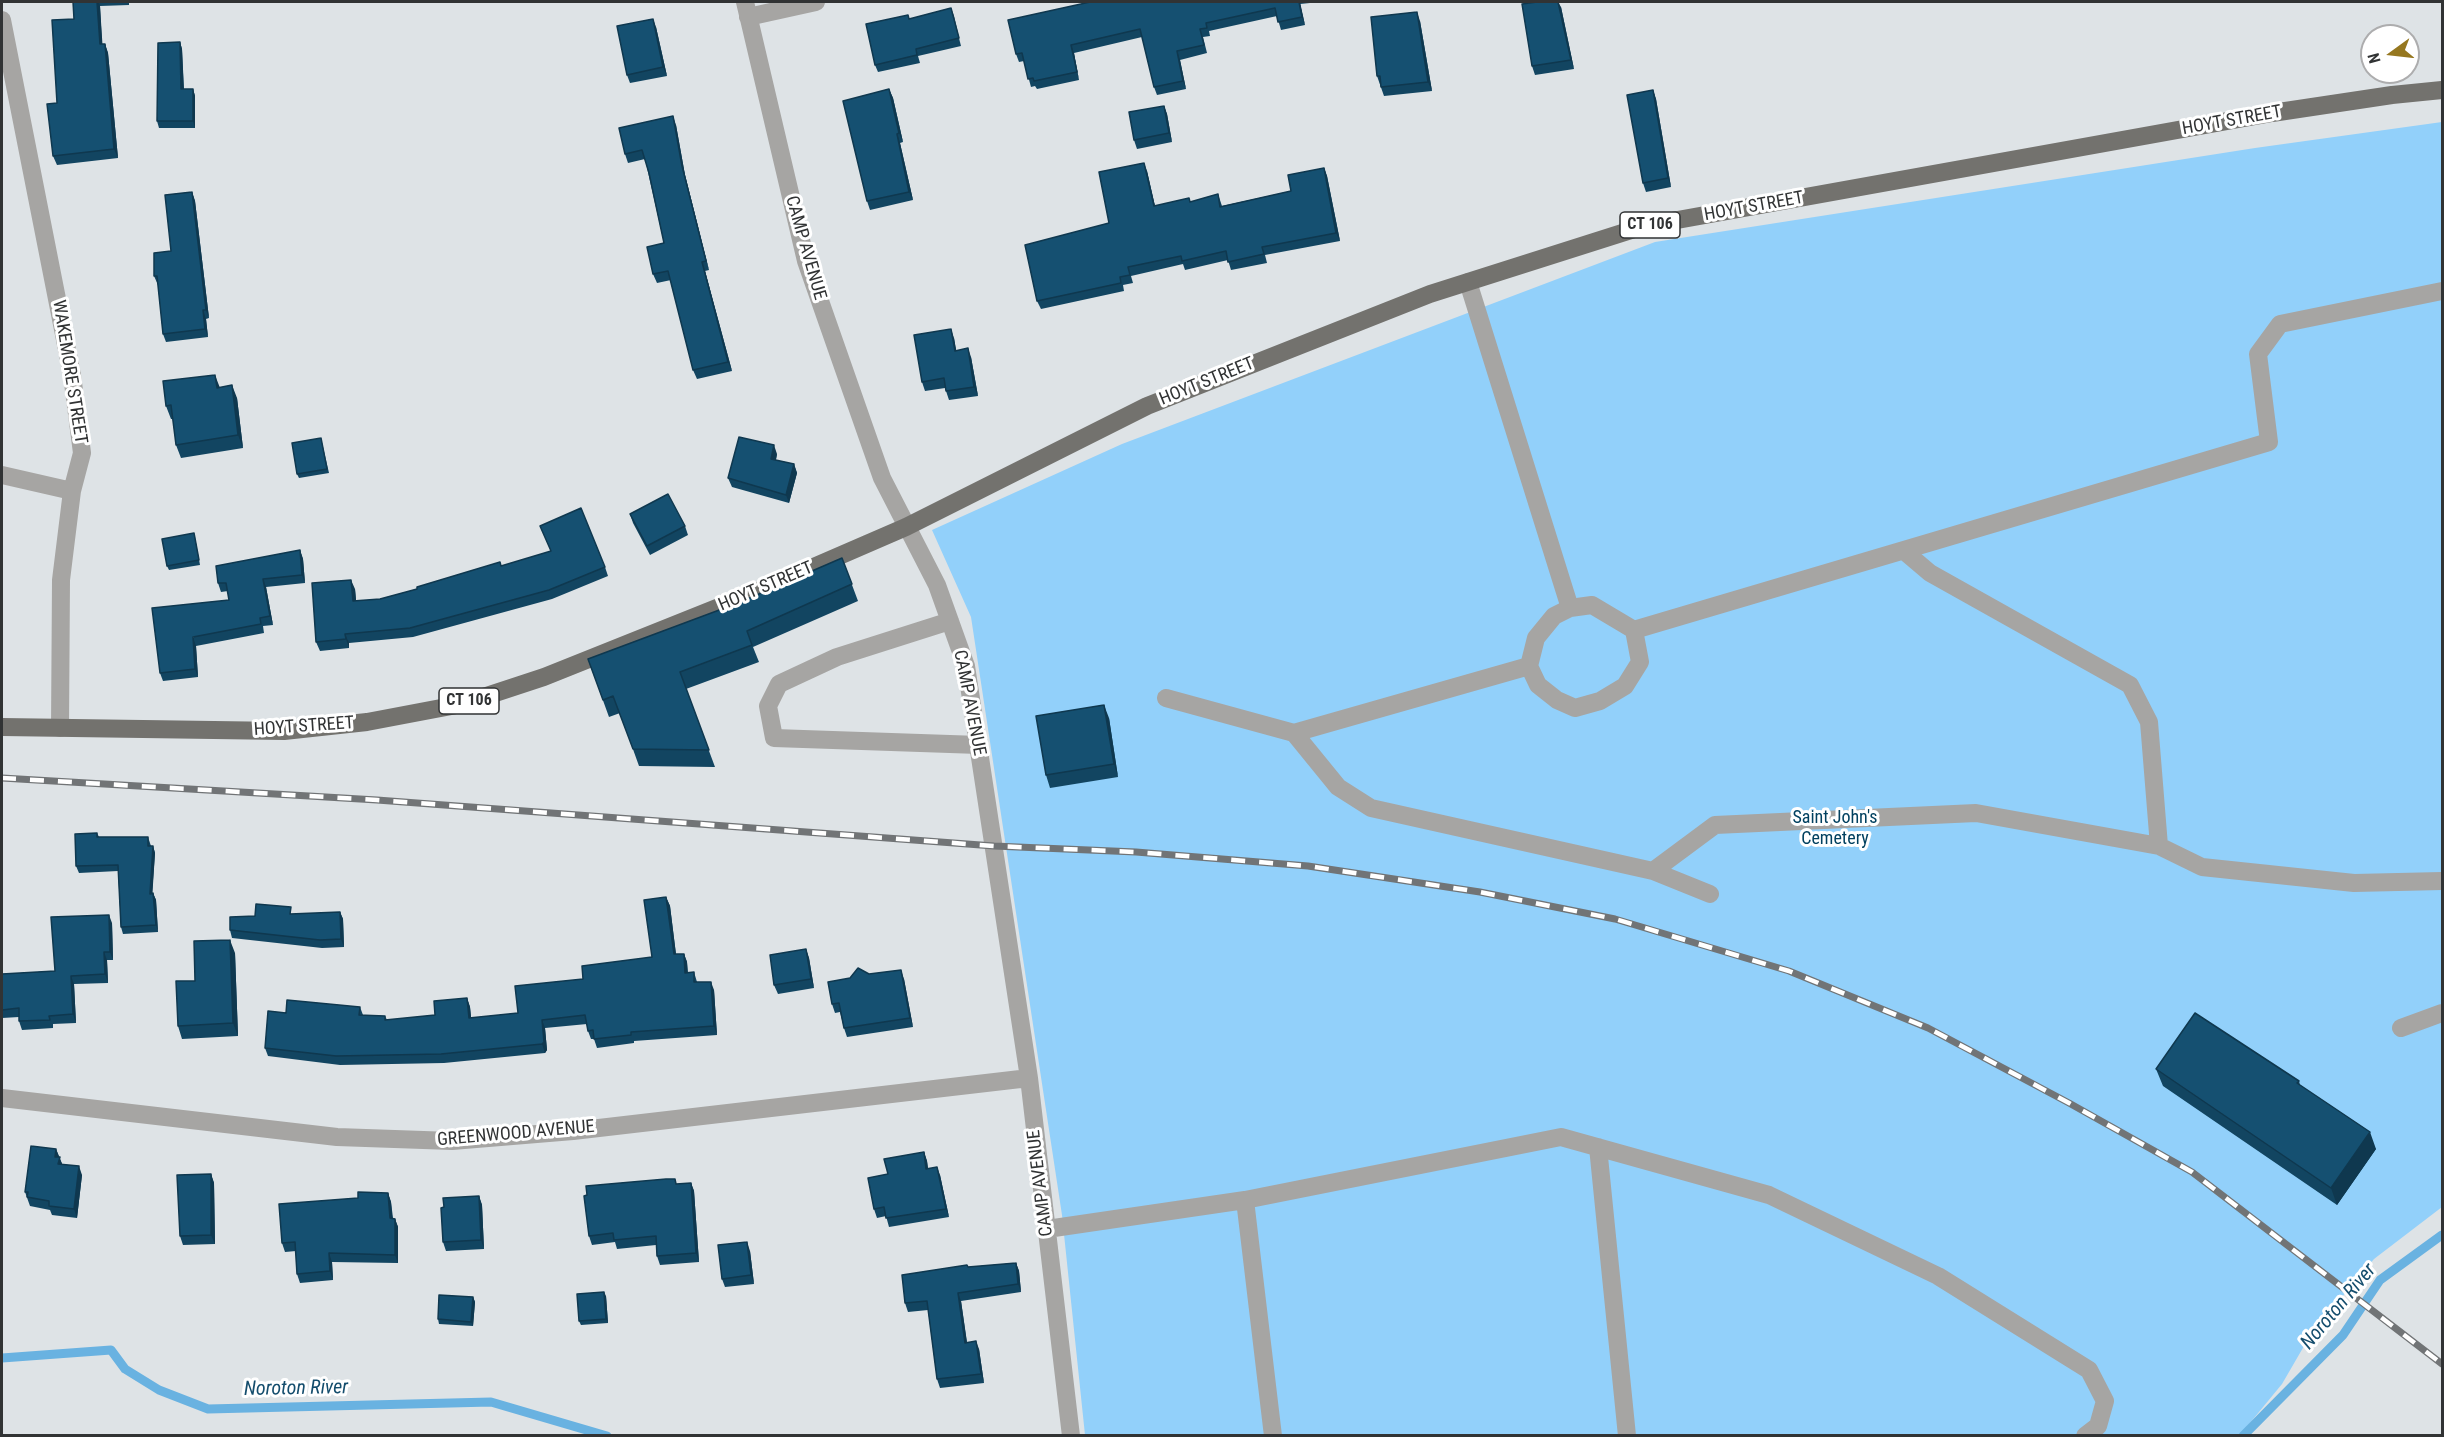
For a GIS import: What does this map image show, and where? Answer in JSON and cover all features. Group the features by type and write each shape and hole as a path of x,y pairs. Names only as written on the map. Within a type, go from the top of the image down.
{"main road":[{"name":"HOYT STREET","path":"2,727 284,731 367,722 462,704 544,677 749,596 906,527 1147,406 1378,313 1644,226 2272,113 2392,94 2442,90"}],"street":[{"path":"746,9 816,2"},
{"name":"CAMP AVENUE","path":"746,9 806,261 882,478 936,585 966,666 1029,1078 1071,1436"},
{"name":"WAKEMORE STREET","path":"2,20 79,415 82,453 72,491 61,579 60,728"},
{"path":"1468,282 1570,608"},
{"path":"1634,630 1640,662 1625,686 1600,701 1575,708 1557,700 1538,685 1529,666 1536,638 1554,616 1570,608 1592,605 1634,630 2269,442 2258,354 2280,324 2442,291"},
{"path":"2,476 72,491"},
{"path":"1904,551 1930,573 2130,685 2149,723 2159,846"},
{"path":"950,621 837,657 779,684 768,706 774,738 979,745"},
{"path":"1166,698 1294,733 1529,666"},
{"path":"1294,733 1338,787 1371,808 1653,871 1710,894"},
{"path":"1653,871 1715,825 1976,813 2159,846 2202,867 2354,883 2442,881"},
{"path":"2401,1028 2442,1013"},
{"name":"GREENWOOD AVENUE","path":"2,1098 337,1137 452,1141 541,1134 1029,1078"},
{"path":"1047,1229 1245,1200 1561,1137 1769,1195 1938,1276 2089,1370 2104,1401 2098,1426 2085,1436"},
{"path":"1598,1147 1628,1436"},
{"path":"1245,1200 1273,1436"}],"green space":[{"name":"Saint John's Cemetery","path":"2442,122 2442,1207 2374,1259 2311,1334 2282,1384 2240,1435 1085,1435 1062,1215 971,617 932,530 1122,444 1655,242 2255,148"}],"building":[{"path":"73,2 97,2 100,44 105,44 114,149 53,156 47,104 57,103 52,20 74,19"},
{"path":"1090,2 1299,2 1302,17 1278,22 1275,8 1206,23 1207,28 1200,29 1204,45 1177,51 1183,81 1154,87 1140,29 1071,45 1077,72 1034,81 1033,78 1028,79 1022,53 1016,54 1008,20"},
{"path":"1558,2 1571,60 1532,66 1522,4"},
{"path":"951,8 959,38 916,49 917,55 875,65 866,24 908,15 909,19"},
{"path":"1417,12 1428,82 1381,87 1380,76 1377,76 1371,17"},
{"path":"653,19 663,67 627,75 617,26"},
{"path":"180,42 181,89 193,89 193,121 157,121 158,43"},
{"path":"889,89 909,192 867,201 843,101"},
{"path":"1653,90 1668,178 1643,183 1627,95"},
{"path":"1164,106 1169,133 1134,140 1129,112"},
{"path":"673,116 682,166 706,261 702,262 728,362 693,370 668,271 653,274 647,247 664,243 642,150 625,154 619,128"},
{"path":"1144,163 1154,206 1189,198 1190,202 1218,194 1220,207 1291,191 1288,175 1324,168 1336,233 1262,247 1264,254 1228,262 1226,251 1182,261 1181,256 1128,267 1130,275 1120,277 1121,283 1037,301 1025,245 1109,223 1099,172"},
{"path":"192,192 206,310 203,310 205,329 163,334 157,276 154,276 154,253 171,251 165,195"},
{"path":"951,329 955,351 968,348 974,387 946,391 944,378 922,382 914,335"},
{"path":"215,375 217,388 232,385 238,435 176,445 171,405 166,406 163,381"},
{"path":"739,437 774,445 771,459 794,464 786,495 728,478"},
{"path":"321,438 327,469 297,474 292,443"},
{"path":"668,494 685,526 647,546 630,514"},
{"path":"581,508 605,567 549,590 410,628 345,634 346,639 316,642 312,583 351,580 353,601 380,599 500,562 501,566 551,551 540,526"},
{"path":"194,533 199,560 167,566 162,539"},
{"path":"300,550 302,575 263,579 270,616 260,618 261,624 193,637 195,669 160,673 152,608 229,600 226,583 218,583 216,566"},
{"path":"842,558 852,584 747,631 752,645 680,672 709,750 633,749 613,696 603,700 588,659 738,603"},
{"path":"1104,705 1114,764 1046,775 1036,716"},
{"path":"97,833 97,837 148,837 148,846 153,846 150,894 153,893 156,925 121,927 118,865 76,866 75,834"},
{"path":"666,897 674,954 684,954 685,973 694,972 694,982 711,982 714,1026 631,1032 631,1035 594,1039 593,1030 588,1031 585,1015 542,1020 544,1042 542,1044 441,1054 336,1056 265,1048 268,1011 286,1013 287,1000 360,1007 359,1015 385,1016 385,1020 435,1015 434,1001 467,998 469,1018 518,1013 515,986 583,979 582,966 652,957 644,900"},
{"path":"256,904 291,907 290,914 340,912 341,939 320,940 230,930 230,917 255,916"},
{"path":"109,915 110,952 104,952 105,974 71,976 73,1014 49,1016 50,1020 19,1021 19,1008 2,1010 2,974 55,971 51,917"},
{"path":"230,940 233,1023 178,1026 176,981 195,981 194,941"},
{"path":"806,949 811,979 774,985 770,955"},
{"path":"858,968 869,974 901,970 910,1018 844,1028 839,1003 832,1004 828,982 850,978"},
{"path":"2195,1013 2299,1081 2297,1083 2370,1132 2331,1188 2156,1069"},
{"path":"31,1146 56,1149 55,1157 60,1157 58,1164 79,1166 74,1209 49,1206 49,1201 27,1197 28,1192 25,1192"},
{"path":"924,1152 926,1169 937,1167 946,1209 886,1218 884,1207 874,1209 868,1178 888,1174 884,1159"},
{"path":"211,1174 211,1235 180,1236 177,1175"},
{"path":"675,1179 676,1184 691,1183 696,1253 657,1256 656,1236 614,1240 613,1233 589,1236 584,1196 587,1195 586,1186"},
{"path":"358,1192 388,1193 390,1218 395,1219 395,1255 329,1253 330,1271 297,1274 295,1242 282,1243 279,1204 358,1198"},
{"path":"479,1196 481,1240 443,1242 441,1208 444,1207 443,1198"},
{"path":"747,1242 751,1275 722,1279 718,1245"},
{"path":"1016,1263 1018,1284 958,1293 965,1343 976,1341 981,1374 937,1379 927,1301 905,1303 902,1275 967,1265 968,1267"},
{"path":"604,1292 606,1319 579,1321 577,1294"},
{"path":"439,1295 473,1297 471,1322 438,1319"}],"waterway":[{"name":"Noroton River","path":"2243,1436 2343,1335 2380,1280 2442,1235"},
{"name":"Noroton River","path":"2,1358 111,1350 125,1369 159,1390 208,1409 491,1402 607,1436"}],"railway":[{"path":"2,778 377,800 994,846 1136,852 1308,866 1480,892 1615,919 1789,971 1928,1028 2069,1103 2192,1172 2442,1364"}]}
